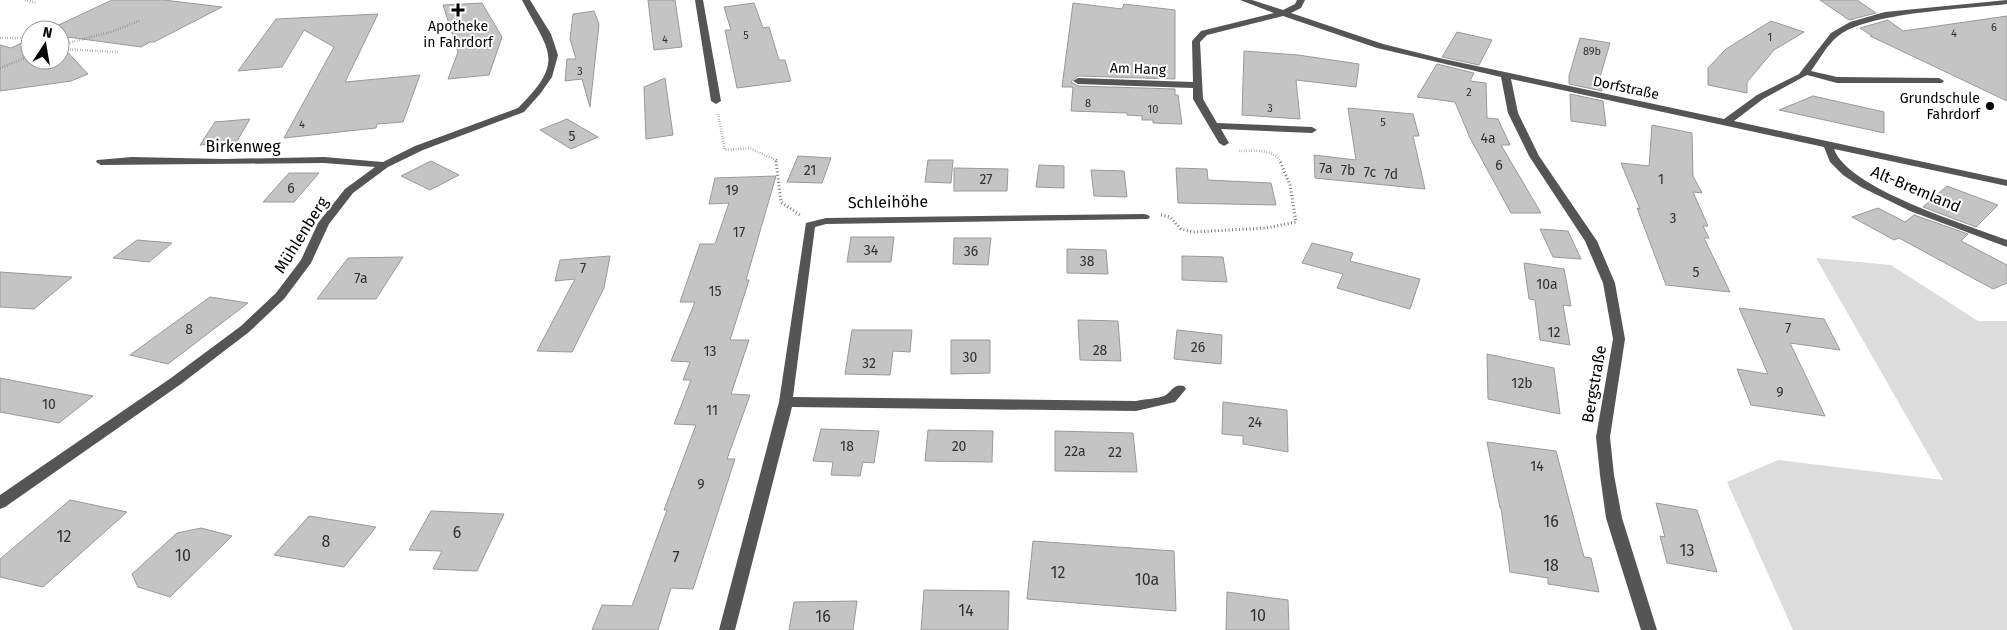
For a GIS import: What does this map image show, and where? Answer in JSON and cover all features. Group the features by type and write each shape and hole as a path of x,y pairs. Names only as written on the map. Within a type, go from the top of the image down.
{"street":[{"name":"Mühlenberg","path":"0,503 176,381 246,329 280,296 302,268 324,223 349,191 384,165 419,148 521,110 533,99 544,82 554,56 548,39 526,0"},
{"path":"699,0 716,101"},
{"name":"Dorfstraße","path":"1244,0 1380,46 1506,76 2007,183"},
{"path":"1224,143 1198,99 1196,40 1204,33 1284,13 1298,6 1301,0"},
{"path":"1970,0 1981,5"},
{"path":"1725,123 1760,97 1802,76 1834,36 1853,24 1885,15 2007,2"},
{"path":"1806,72 1837,80 1939,81"},
{"name":"Bergstraße","path":"1506,76 1513,113 1534,156 1591,241 1609,283 1619,339 1602,437 1614,518 1649,630"},
{"name":"Am Hang","path":"1078,81 1197,85"},
{"path":"1213,126 1312,130"},
{"name":"Alt-Bremland","path":"1828,145 1834,160 1855,180 1888,198 2007,244"},
{"name":"Birkenweg","path":"101,162 126,160 223,162 355,160 384,165"},
{"name":"Schleihöhe","path":"727,630 786,402 810,225 826,221 1144,217"},
{"path":"786,402 1136,406 1170,399 1180,389"}],"path":[{"path":"26,0 36,3"},
{"path":"70,42 114,31 142,20"},
{"path":"0,38 20,38"},
{"path":"70,50 119,52"},
{"path":"0,68 20,60"},
{"path":"716,101 724,150 749,148 776,160 781,202 798,213"},
{"path":"1144,217 1158,215 1170,217 1181,229 1193,232 1266,228 1296,222 1295,206 1280,158 1273,154 1259,151 1226,150 1224,143"}],"shaded area":[{"path":"1816,258 1891,265 1978,321 2007,321 2007,630 1793,630 1727,482 1778,460 1943,480"}],"building":[{"path":"112,0 164,0 222,7 141,47 70,37 69,20"},
{"path":"648,0 675,0 682,47 654,50"},
{"path":"1820,0 1857,0 1876,13 1849,20"},
{"path":"482,3 502,37 489,75 448,79 458,52 443,5"},
{"path":"754,3 763,28 769,27 779,60 785,60 791,81 737,88 725,30 731,30 724,7"},
{"path":"1073,3 1122,9 1124,4 1175,10 1175,79 1078,76 1071,82 1078,86 1175,89 1175,95 1178,95 1182,124 1153,123 1153,120 1142,120 1142,116 1127,115 1127,113 1071,111 1073,87 1062,87"},
{"path":"594,11 599,24 590,107 582,79 565,81 567,59 576,59 570,39 573,14"},
{"path":"378,14 345,82 420,75 403,122 377,124 376,128 284,138 334,47 304,30 282,67 238,71 276,19"},
{"path":"2007,16 2007,101 1870,36 1872,36 1860,28 1888,20 1903,31"},
{"path":"1771,21 1804,32 1774,50 1747,82 1747,93 1708,85 1708,68 1726,49"},
{"path":"1457,32 1492,40 1479,65 1442,57"},
{"path":"1580,38 1610,43 1600,77 1602,91 1569,84 1569,76"},
{"path":"20,44 20,70 70,70 70,55 88,74 71,81 0,91 0,45 11,48"},
{"path":"1244,51 1298,55 1359,64 1356,87 1296,80 1300,119 1242,115"},
{"path":"1437,64 1474,73 1470,81 1486,83 1487,118 1498,119 1510,145 1501,145 1541,213 1511,213 1470,138 1455,102 1417,97"},
{"path":"665,78 673,135 646,139 644,87"},
{"path":"1570,94 1603,101 1606,126 1571,121"},
{"path":"1813,96 1884,112 1884,133 1779,110"},
{"path":"1348,108 1413,114 1419,136 1413,136 1425,189 1315,178 1314,155 1356,160"},
{"path":"250,119 237,141 200,145 215,122"},
{"path":"567,119 598,137 571,149 540,130"},
{"path":"1652,125 1692,133 1693,176 1702,193 1693,192 1708,226 1703,226 1709,238 1704,238 1730,292 1666,285 1637,208 1640,209 1621,163 1649,166"},
{"path":"798,156 831,158 822,183 787,182"},
{"path":"928,160 953,160 951,183 925,182"},
{"path":"431,161 459,175 430,190 401,176"},
{"path":"1039,165 1064,166 1064,188 1036,187"},
{"path":"954,168 1008,169 1007,191 954,191"},
{"path":"1176,168 1207,169 1208,180 1271,183 1276,205 1178,203"},
{"path":"1091,170 1124,171 1127,197 1094,196"},
{"path":"289,173 319,173 294,202 263,202"},
{"path":"776,176 746,280 749,280 730,340 749,340 731,394 750,395 727,459 735,459 693,589 671,588 658,630 592,630 602,605 632,606 667,510 664,510 696,425 674,424 691,380 683,380 690,362 671,361 695,302 680,302 700,244 715,244 729,203 709,204 715,178"},
{"path":"1947,186 1998,205 1976,227 1923,207"},
{"path":"1878,208 1905,222 1914,215 1968,234 1961,241 2007,265 2007,283 1993,289 1899,238 1894,240 1852,217"},
{"path":"1540,229 1568,231 1581,259 1553,257"},
{"path":"851,237 894,237 891,262 847,262"},
{"path":"954,238 991,238 988,265 953,264"},
{"path":"137,240 172,243 149,262 113,258"},
{"path":"1312,243 1353,253 1350,261 1420,279 1410,309 1337,288 1343,274 1302,263"},
{"path":"1067,249 1106,250 1108,274 1067,273"},
{"path":"610,256 604,288 572,352 537,351 575,279 555,281 560,260"},
{"path":"1182,256 1223,257 1227,282 1182,280"},
{"path":"403,257 376,299 317,299 348,258"},
{"path":"1524,263 1564,269 1571,306 1563,305 1570,345 1540,340 1535,300 1529,299"},
{"path":"0,272 72,277 34,309 0,307"},
{"path":"210,297 248,303 168,364 130,355"},
{"path":"1739,308 1824,319 1840,350 1790,343 1825,416 1751,405 1737,369 1768,374"},
{"path":"1078,320 1118,321 1121,361 1080,360"},
{"path":"852,330 912,330 910,352 893,351 890,375 845,374"},
{"path":"1177,330 1222,335 1221,364 1174,359"},
{"path":"951,340 990,340 990,373 951,374"},
{"path":"1487,354 1554,368 1560,414 1488,399"},
{"path":"0,378 93,396 59,423 0,412"},
{"path":"1223,402 1287,410 1288,452 1243,444 1243,436 1222,434"},
{"path":"821,429 879,431 874,463 863,462 860,476 831,475 833,462 813,461"},
{"path":"928,430 993,431 992,462 925,461"},
{"path":"1055,431 1133,433 1137,472 1055,471"},
{"path":"1487,442 1556,451 1584,557 1591,558 1599,592 1548,584 1548,578 1510,572 1501,508"},
{"path":"70,500 127,512 43,587 0,577 0,559"},
{"path":"1656,503 1697,510 1717,572 1667,563 1660,536 1665,537"},
{"path":"431,511 504,514 477,571 433,569 442,551 409,550"},
{"path":"309,516 376,527 344,567 274,555"},
{"path":"201,528 232,536 170,597 138,587 132,574 177,533"},
{"path":"1033,541 1174,551 1176,611 1027,599"},
{"path":"924,590 1009,591 1008,630 921,630"},
{"path":"1227,592 1288,600 1289,630 1226,630"},
{"path":"857,601 853,630 789,630 794,602"}],"place":[{"name":"Apotheke in Fahrdorf","path":"458,10"},
{"name":"Grundschule Fahrdorf","path":"1990,106"}]}
